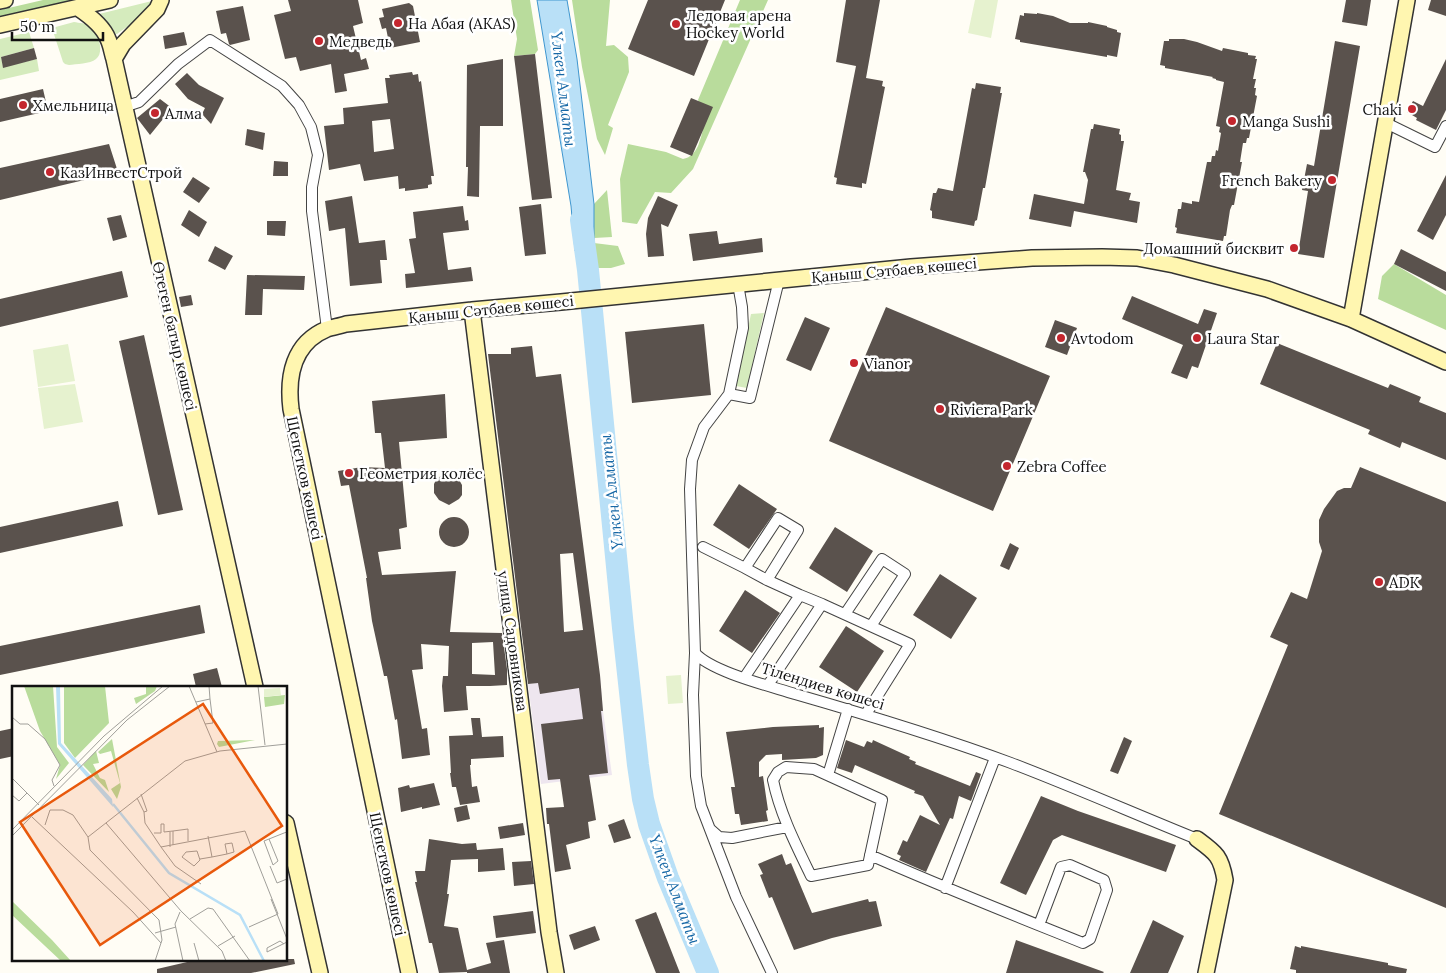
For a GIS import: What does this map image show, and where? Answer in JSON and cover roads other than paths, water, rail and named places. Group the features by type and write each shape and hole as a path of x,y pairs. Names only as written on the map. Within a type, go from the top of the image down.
{"street":[{"path":"0,1 5,0"},
{"path":"0,25 110,0"},
{"path":"114,59 122,44 157,9 161,0"},
{"path":"1351,319 1407,0"},
{"name":"Өтеген батыр көшесі","path":"78,8 91,17 101,28 108,39 114,59 255,686"},
{"path":"124,107 139,102 178,64 210,40 282,86 299,105 311,127 318,155 312,187 312,211 327,329"},
{"path":"1386,123 1436,147 1446,126"},
{"name":"Қаныш Сәтбаев көшесі","path":"327,329 346,324 472,310 910,267 1032,258 1137,258 1174,265 1267,289 1351,319 1446,362"},
{"path":"729,394 750,398 779,280"},
{"path":"738,284 743,328 729,394 704,427 692,460 690,489 695,653 693,695 696,776 701,806 736,897 772,973"},
{"name":"улица Садовникова","path":"472,310 496,515 556,973"},
{"name":"Щепетков көшесі","path":"327,329 312,338 300,351 289,379 289,394 409,973"},
{"path":"745,568 778,518 798,530 767,580"},
{"path":"703,547 800,596 910,644 866,714"},
{"path":"845,614 882,559 904,574 871,626"},
{"path":"744,678 800,596"},
{"path":"768,685 822,604"},
{"name":"Тілендиев көшесі","path":"695,653 700,659 744,678 866,714 995,758 1197,839"},
{"path":"828,775 848,709"},
{"path":"945,888 995,758"},
{"path":"786,767 814,769 828,775 882,800 868,865 811,876 787,827 773,780 778,772 786,767"},
{"path":"710,829 719,837 732,838 787,827"},
{"path":"288,832 320,973"},
{"path":"1197,839 1216,853 1223,867 1225,880 1206,973"},
{"path":"870,855 945,888 1039,925 1083,942 1090,939 1107,890 1104,880 1070,864 1061,867 1039,925"}],"water":[{"path":"537,0 567,0 577,59 594,204 594,249 575,251 571,206"}],"waterway":[{"name":"Үлкен Алматы","path":"581,220 588,270 623,628 643,799 649,824 668,878 708,973"}],"place":[{"name":"На Абая (AKAS)","path":"398,23"},
{"name":"Ледовая арена Hockey World","path":"676,24"},
{"name":"Медведь","path":"319,41"},
{"name":"Хмельница","path":"23,105"},
{"name":"Chaki","path":"1412,109"},
{"name":"Алма","path":"155,113"},
{"name":"Manga Sushi","path":"1232,121"},
{"name":"КазИнвестСтрой","path":"50,172"},
{"name":"French Bakery","path":"1332,180"},
{"name":"Домашний бисквит","path":"1294,248"},
{"name":"Avtodom","path":"1061,338"},
{"name":"Laura Star","path":"1197,338"},
{"name":"Vianor","path":"854,363"},
{"name":"Riviera Park","path":"940,409"},
{"name":"Zebra Coffee","path":"1007,466"},
{"name":"Геометрия колёс","path":"349,473"},
{"name":"ADK","path":"1379,582"}]}
